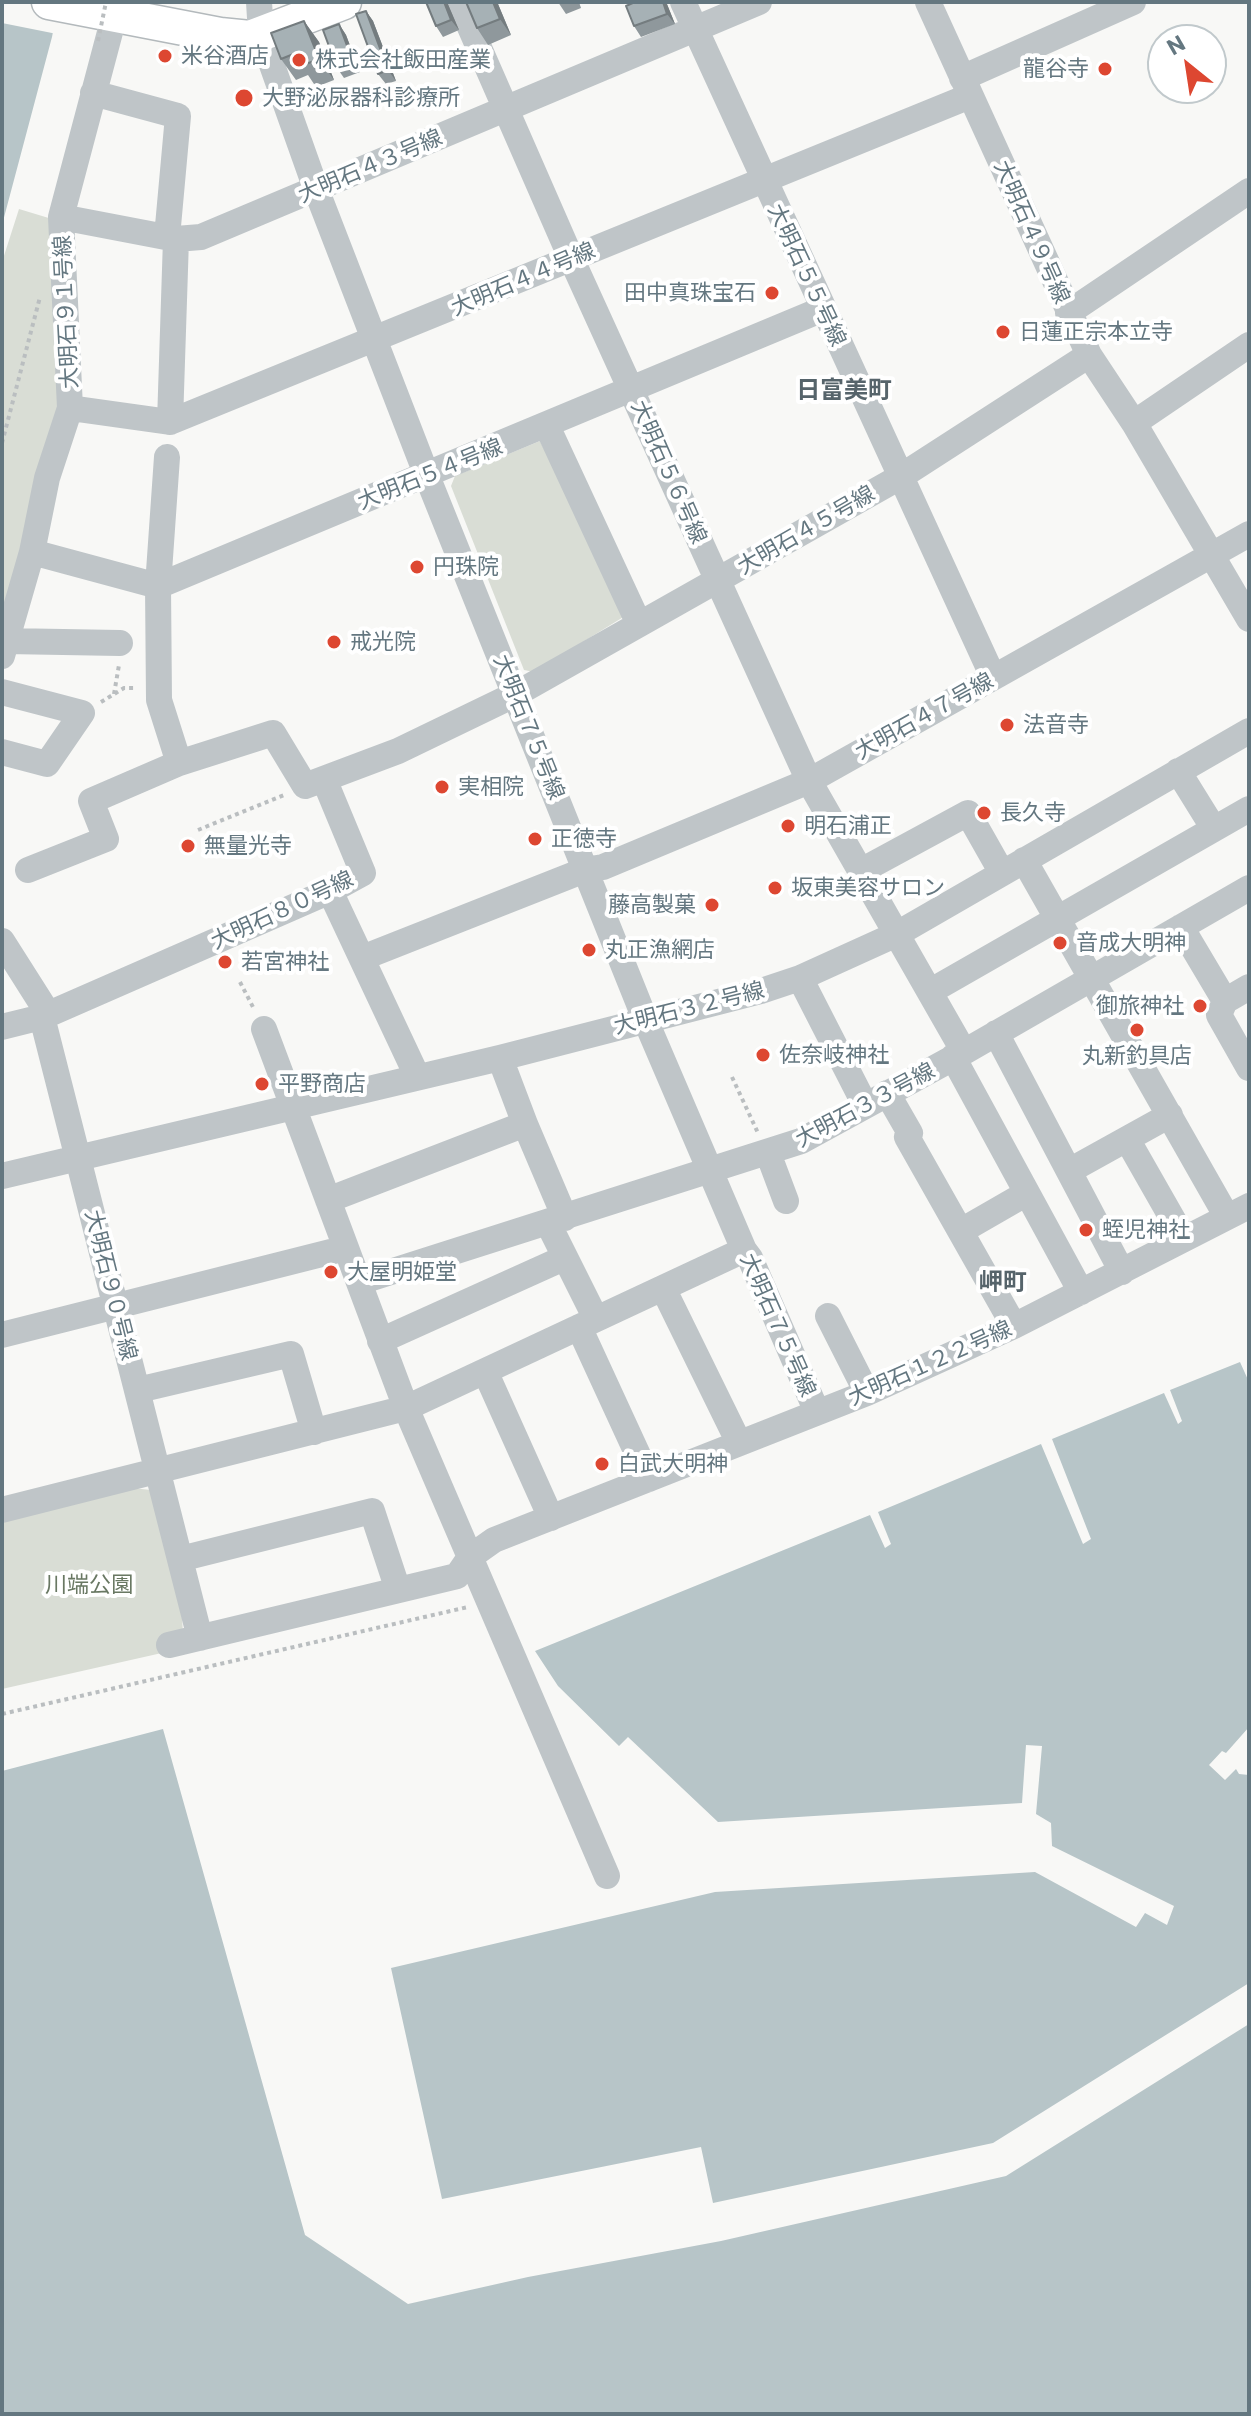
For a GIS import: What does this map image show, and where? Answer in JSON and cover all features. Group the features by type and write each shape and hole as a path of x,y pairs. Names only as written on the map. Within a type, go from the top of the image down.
{"main road":[{"path":"49,2 250,38 260,18 344,2"}],"street":[{"name":"大明石５６号線","path":"459,2 571,258 809,781 931,991 1027,1193 1081,1292"},
{"name":"大明石５５号線","path":"683,2 993,677"},
{"name":"大明石４３号線","path":"61,217 172,238 201,237 759,2"},
{"name":"大明石４９号線","path":"928,2 1089,355 1134,423 1249,619"},
{"name":"大明石４４号線","path":"70,408 170,422 764,181 966,87 1133,2"},
{"name":"大明石９１号線","path":"4,649 32,552 47,478 70,408 61,217 93,93 106,14"},
{"name":"大明石７５号線","path":"260,18 316,189 427,476 645,1019 817,1412"},
{"path":"93,93 178,116 172,238 170,422"},
{"path":"1068,313 1249,191"},
{"name":"大明石５４号線","path":"158,586 823,309"},
{"path":"1134,423 1249,345"},
{"name":"大明石４５号線","path":"516,694 900,477 1089,355"},
{"path":"547,426 639,624"},
{"path":"167,457 158,586 159,700 179,763"},
{"name":"大明石４７号線","path":"362,958 585,870 603,867 809,781 1249,534"},
{"path":"32,552 158,586"},
{"path":"4,649 120,650"},
{"path":"2,692 82,713 47,764 2,752"},
{"path":"28,870 106,839 91,801 179,763 273,733 315,783 398,751 516,694"},
{"name":"大明石３２号線","path":"2,1176 500,1058 761,991 800,978 897,934 1249,731"},
{"path":"1178,771 1214,829"},
{"name":"大明石８０号線","path":"2,1027 42,1017 330,891 363,873 315,783"},
{"path":"931,991 1249,809"},
{"path":"861,871 968,813 1057,918 1170,1115 1238,1211"},
{"name":"大明石３３号線","path":"359,1282 801,1141 1249,888"},
{"path":"330,891 417,1076"},
{"path":"1181,927 1225,1001"},
{"name":"大明石９０号線","path":"2,941 42,1004 42,1017 200,1638"},
{"path":"800,978 876,1099 910,1133 907,1137 1014,1326"},
{"path":"1249,987 1225,1001 1219,1015 1249,1068"},
{"path":"264,1029 406,1408 607,1876"},
{"path":"996,1033 1122,1272"},
{"path":"500,1058 557,1221 564,1258 649,1479"},
{"path":"1069,1171 1170,1115"},
{"path":"328,1200 525,1124"},
{"path":"1127,1139 1184,1239"},
{"path":"768,1153 786,1201"},
{"path":"961,1231 1027,1193"},
{"name":"大明石１２２号線","path":"169,1645 457,1576 470,1557 494,1540 867,1393 1014,1326 1238,1211"},
{"path":"2,1335 346,1248"},
{"path":"2,1510 406,1408 744,1250"},
{"path":"380,1341 564,1258"},
{"path":"663,1288 739,1443"},
{"path":"828,1316 867,1393"},
{"path":"138,1390 291,1354 314,1432"},
{"path":"485,1371 551,1518"},
{"path":"180,1559 372,1511 398,1590"}],"path":[{"path":"2,443 42,292"},
{"path":"114,694 120,650"},
{"path":"82,713 124,688 159,689"},
{"path":"198,830 315,783"},
{"path":"240,982 264,1029"},
{"path":"732,1077 768,1153"},
{"path":"2,1714 468,1607"}],"green space":[{"path":"19,209 52,219 62,408 2,631 2,262"},
{"path":"540,441 625,616 534,672 524,670 451,486 455,476"},
{"name":"川端公園","path":"132,1488 151,1490 181,1603 184,1648 2,1689 2,1521"}],"shaded area":[{"path":"2,2 59,2 2,225"},
{"path":"1240,1362 1249,1382 1249,1983 993,2143 713,2203 701,2147 442,2199 391,1968 715,1892 1035,1872 1136,1927 1145,1913 1167,1925 1174,1906 1052,1846 1051,1823 1036,1814 1042,1746 1026,1745 1022,1803 718,1822 628,1737 619,1746 558,1686 535,1651 870,1515 885,1548 891,1544 878,1512 1041,1444 1083,1544 1091,1539 1052,1439 1164,1393 1178,1424 1182,1421 1170,1390"},
{"path":"163,1729 305,2235 408,2304 528,2277 721,2241 1006,2176 1249,2024 1249,2414 2,2414 2,1771"}],"pier":[{"path":"2,2 63,2 57,34 2,23"},
{"path":"1249,1727 1249,1775 1239,1774 1236,1769 1225,1780 1209,1765 1222,1751 1226,1753"}],"building":[{"path":"426,2 444,2 451,20 436,26"},
{"path":"466,2 493,2 500,19 477,28"},
{"path":"635,2 663,2 667,14 634,26 626,6"},
{"path":"366,11 388,70 378,74 356,14"},
{"path":"304,21 319,59 301,66 296,53 281,59 271,33"},
{"path":"339,24 353,62 337,68 323,30"}],"place":[{"name":"米谷酒店","path":"165,56"},
{"name":"株式会社飯田産業","path":"299,60"},
{"name":"龍谷寺","path":"1105,69"},
{"name":"大野泌尿器科診療所","path":"244,98"},
{"name":"田中真珠宝石","path":"772,293"},
{"name":"日蓮正宗本立寺","path":"1003,332"},
{"name":"円珠院","path":"417,567"},
{"name":"戒光院","path":"334,642"},
{"name":"法音寺","path":"1007,725"},
{"name":"実相院","path":"442,787"},
{"name":"長久寺","path":"984,813"},
{"name":"明石浦正","path":"788,826"},
{"name":"正徳寺","path":"535,839"},
{"name":"無量光寺","path":"188,846"},
{"name":"坂東美容サロン","path":"775,888"},
{"name":"藤高製菓","path":"712,905"},
{"name":"音成大明神","path":"1060,943"},
{"name":"丸正漁網店","path":"589,950"},
{"name":"若宮神社","path":"225,962"},
{"name":"御旅神社","path":"1200,1006"},
{"name":"丸新釣具店","path":"1137,1030"},
{"name":"佐奈岐神社","path":"763,1055"},
{"name":"平野商店","path":"262,1084"},
{"name":"蛭児神社","path":"1086,1230"},
{"name":"大屋明姫堂","path":"331,1272"},
{"name":"白武大明神","path":"602,1464"}],"district":[{"name":"日富美町","path":"844,390"},
{"name":"岬町","path":"1003,1282"}]}
